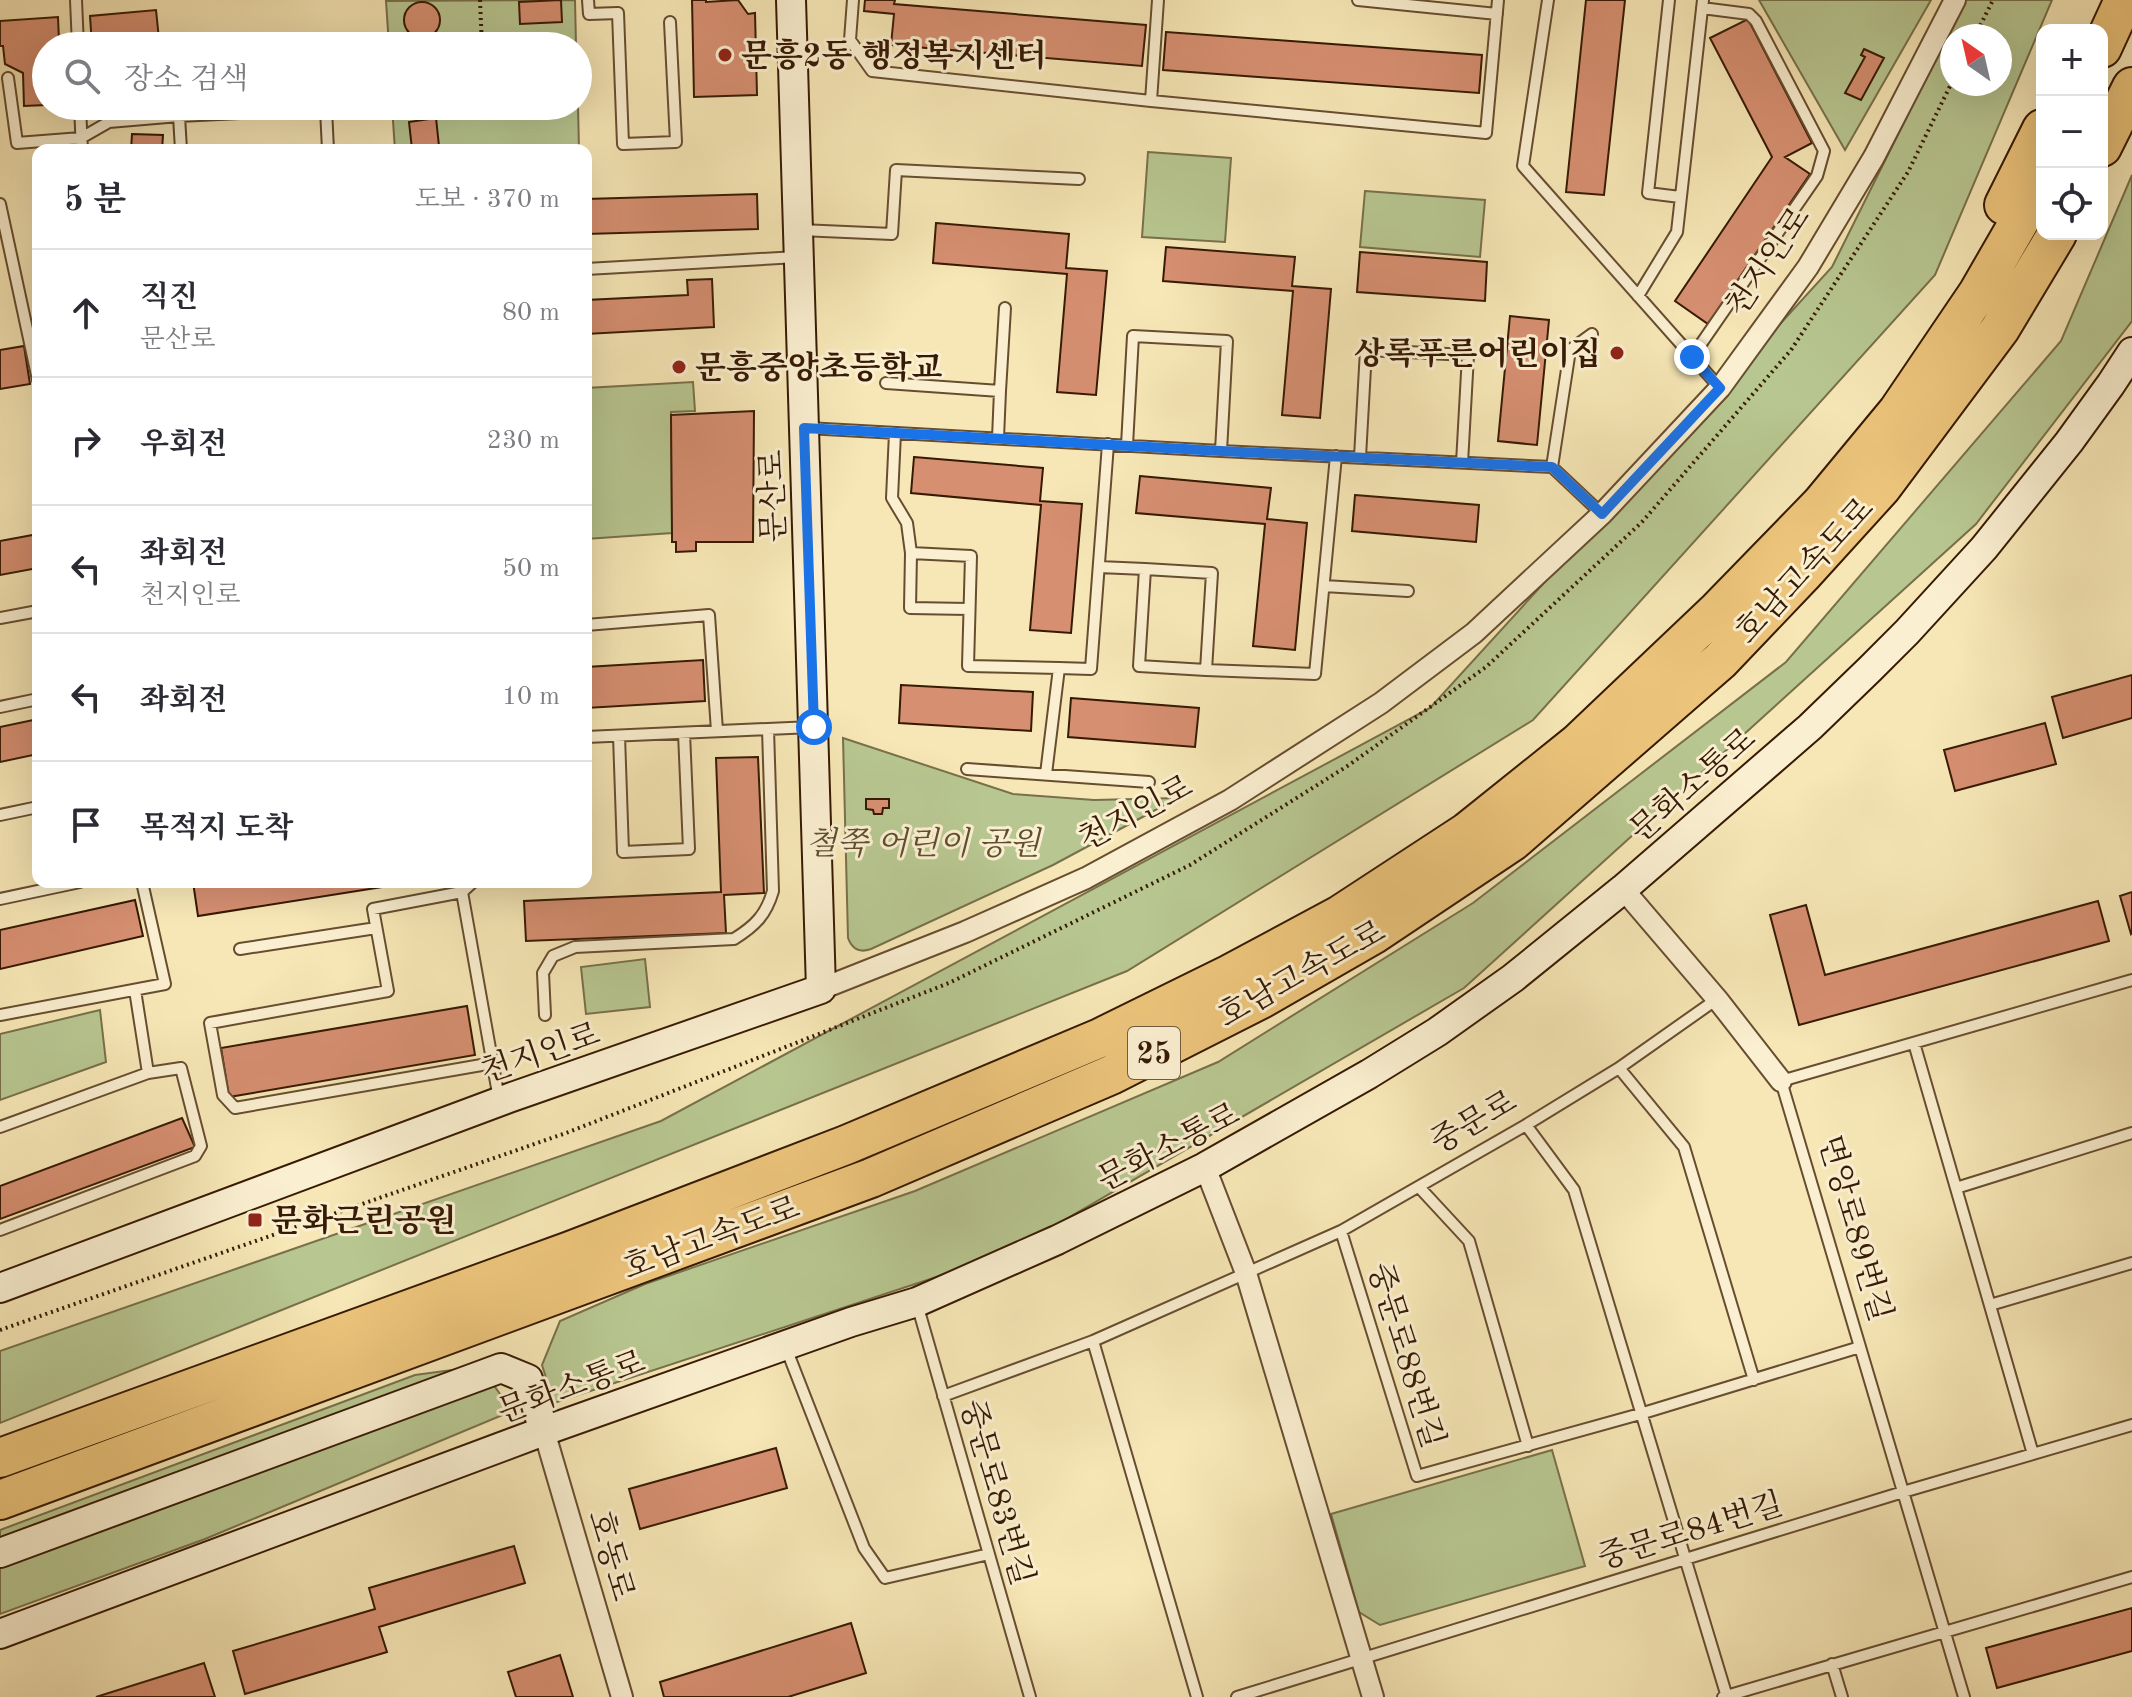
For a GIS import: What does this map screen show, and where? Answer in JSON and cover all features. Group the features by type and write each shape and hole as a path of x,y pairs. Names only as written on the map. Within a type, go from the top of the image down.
{"highway":[{"path":"2090,24 2100,0"},
{"path":"2108,35 2124,0"},
{"path":"2108,135 2132,87"},
{"path":"1978,293 1983,248 2036,141"},
{"name":"호남고속도로","path":"0,1458 570,1251 846,1145 1100,1038 1340,915 1467,832 1566,753 1718,610 1821,504 1898,411 1978,293 2036,192"},
{"name":"호남고속도로","path":"0,1500 871,1178 1111,1075 1261,999 1374,934 1513,841 1720,661 1882,487 2000,329 2053,240"}],"street":[{"name":"문산로","path":"791,0 821,989"},
{"name":"천지인로","path":"0,1288 499,1101 821,989 965,932 1086,878 1230,800 1381,703 1474,633 1560,554 1602,514 1720,388 1808,267 1830,231 1874,157 1955,0"},
{"name":"문화소통로","path":"0,1634 544,1431 851,1322 917,1302 1057,1240 1205,1167 1294,1118 1437,1032 1513,978 1623,889 1810,727 1907,632 1984,548 2069,442 2132,352"},
{"name":"면앙로89번길","path":"1623,889 1717,999 1781,1081"},
{"path":"1205,1167 1246,1273 1373,1697"},
{"path":"0,1553 501,1368 528,1379 544,1431"},
{"name":"호동로","path":"544,1431 622,1697"}],"lane":[{"path":"76,0 77,32"},
{"path":"588,0 589,14 618,13 623,144 676,142 670,22"},
{"path":"853,0 850,40 872,71 1486,133 1498,0"},
{"path":"1151,101 1158,0"},
{"path":"1358,0 1497,14"},
{"path":"1548,0 1523,166 1720,388"},
{"path":"1669,0 1648,193 1680,197"},
{"path":"1638,296 1677,232 1703,4 1749,14 1756,21 1824,151 1817,176 1692,357"},
{"path":"8,78 17,143 82,144 109,122 132,120"},
{"path":"81,120 82,144"},
{"path":"179,120 181,144"},
{"path":"327,120 328,144"},
{"path":"592,268 892,234 896,170 1079,179"},
{"path":"0,204 32,352"},
{"path":"998,438 1005,308"},
{"path":"1552,467 1570,350 1592,334"},
{"path":"1127,445 1133,336 1227,341 1221,451"},
{"path":"1360,457 1366,350 1468,355 1462,463"},
{"path":"886,383 1000,391"},
{"path":"804,428 1552,467 1602,514"},
{"path":"895,433 892,498 907,523 911,553 910,608 969,609"},
{"path":"911,553 971,556 968,666 1091,669 1108,444"},
{"path":"1145,569 1139,666 1315,674 1336,456"},
{"path":"1099,567 1212,573 1206,670"},
{"path":"1324,586 1408,591"},
{"path":"0,618 32,612"},
{"path":"592,625 709,615 717,731"},
{"path":"1046,774 1059,668"},
{"path":"0,707 32,700"},
{"path":"592,737 814,727"},
{"path":"545,1015 543,973 553,956 575,947 734,939 752,927 768,906 773,891 768,729"},
{"path":"619,736 623,852 676,850 689,849 684,733"},
{"path":"967,769 1149,782"},
{"path":"0,815 32,808"},
{"path":"0,899 52,888"},
{"path":"0,1015 165,984 143,888"},
{"path":"466,888 462,892 373,909 388,991 210,1023 223,1095 235,1108 493,1063"},
{"path":"462,892 499,1101"},
{"path":"240,949 376,928"},
{"path":"1781,1081 2132,980"},
{"path":"135,990 148,1073"},
{"name":"중문로","path":"943,1396 1093,1341 1341,1231 1619,1068 1717,999"},
{"path":"1914,1043 2033,1454"},
{"path":"0,1127 148,1073 181,1068 201,1146 195,1156 0,1230"},
{"path":"1619,1068 1684,1147 1754,1380"},
{"name":"면앙로89번길","path":"1781,1081 1964,1697"},
{"path":"1526,1125 1574,1190 1725,1697 2132,1577"},
{"path":"1956,1188 2132,1133"},
{"path":"1419,1187 1469,1241 1528,1446"},
{"name":"중문로88번길","path":"1341,1231 1417,1476 1640,1414 1860,1347"},
{"path":"1990,1305 2132,1263"},
{"name":"중문로83번길","path":"917,1302 1030,1697"},
{"path":"1093,1341 1197,1697"},
{"path":"785,1347 864,1548 885,1578 989,1554"},
{"name":"중문로84번길","path":"1362,1657 2132,1425"},
{"path":"1237,1697 1362,1657"},
{"path":"1832,1664 1842,1697"}],"path":[{"path":"480,0 481,32"},
{"path":"1981,24 1993,0"},
{"path":"0,1330 566,1133 949,983 1190,865 1349,765 1486,667 1642,522 1791,350 1908,172 1945,96"}],"green space":[{"path":"575,0 576,32 388,32 386,1"},
{"path":"1759,0 1931,0 1845,150"},
{"path":"1965,0 2052,0 2042,24 2036,24 2036,38 2012,94 2012,24 1953,24"},
{"path":"1940,50 1940,96 2011,96 1935,275 1533,720 1127,971 0,1423 0,1351 661,1121 1430,708 1832,267"},
{"path":"393,120 578,120 579,144 395,144"},
{"path":"1148,152 1231,158 1225,242 1142,237"},
{"path":"2132,175 2132,321 1976,524 1464,988 1006,1254 554,1403 542,1365 560,1321 645,1284 915,1191 1218,1062 1473,903 1786,662 2061,341 2104,240 2108,240 2108,231"},
{"path":"1365,191 1485,200 1480,257 1360,247"},
{"path":"693,382 695,411 671,412 672,533 592,539 592,388"},
{"name":"철쭉 어린이 공원","path":"843,738 1013,794 1094,800 1178,798 1053,865 871,949 860,950 848,938"},
{"path":"645,959 650,1007 586,1014 581,967"},
{"path":"100,1010 106,1062 0,1100 0,1034"},
{"path":"474,1367 495,1387 512,1411 205,1539 0,1614 0,1530 415,1375"},
{"path":"1552,1450 1585,1566 1380,1625 1359,1612 1331,1514"}],"building":[{"path":"561,0 562,22 520,24 519,2"},
{"name":"문흥2동 행정복지센터","path":"692,0 738,0 748,14 755,13 757,95 694,97"},
{"path":"865,0 895,0 894,4 1146,25 1142,66 891,45 894,14 864,11"},
{"path":"1586,0 1625,0 1604,195 1566,192"},
{"path":"415,3 429,3 439,13 439,27 436,32 408,32 405,27 405,13"},
{"path":"156,10 158,32 91,32 90,16"},
{"path":"58,17 59,32 32,32 32,106 24,106 23,73 5,64 3,46 0,46 0,21"},
{"path":"1748,19 1812,143 1785,157 1810,174 1708,324 1675,301 1772,157 1710,38"},
{"path":"1166,32 1482,55 1479,93 1163,70"},
{"path":"1864,49 1884,58 1861,100 1845,93 1865,57 1861,55"},
{"path":"436,120 439,144 411,144 409,122"},
{"path":"132,134 163,135 162,144 131,144"},
{"path":"757,194 758,229 592,234 592,199"},
{"path":"936,223 1069,234 1066,268 1107,271 1096,395 1057,392 1067,274 933,263"},
{"path":"1166,247 1295,257 1292,286 1331,289 1320,418 1282,415 1293,291 1163,281"},
{"path":"1360,252 1487,262 1485,301 1357,292"},
{"path":"712,279 714,327 592,334 592,300 688,295 687,280"},
{"path":"1510,316 1549,320 1537,445 1498,441"},
{"path":"24,346 30,384 0,389 0,350"},
{"path":"754,411 753,542 696,542 696,551 676,552 676,542 672,542 671,415"},
{"path":"914,457 1043,468 1040,501 1082,504 1071,633 1030,630 1041,505 911,493"},
{"path":"1140,476 1271,488 1267,519 1307,523 1295,650 1253,646 1265,524 1136,513"},
{"path":"1355,495 1479,505 1476,542 1352,531"},
{"path":"32,535 32,569 0,575 0,541"},
{"path":"703,660 705,701 592,708 592,667"},
{"path":"2132,675 2132,718 2063,738 2052,697"},
{"path":"901,685 1033,692 1031,731 899,723"},
{"path":"1071,698 1199,708 1195,747 1068,737"},
{"path":"32,720 32,755 0,762 0,727"},
{"path":"2045,723 2056,764 1955,791 1944,750"},
{"path":"758,757 764,893 724,895 726,933 526,941 524,901 721,892 716,758"},
{"path":"866,799 889,799 889,808 883,808 882,814 874,814 873,810 866,809"},
{"path":"194,888 376,888 198,916"},
{"path":"2132,892 2132,933 2131,934 2120,896"},
{"path":"135,900 143,936 0,969 0,930"},
{"path":"2098,901 2109,941 1799,1025 1770,915 1806,905 1825,975"},
{"path":"467,1006 475,1055 229,1097 221,1048"},
{"path":"182,1118 195,1147 0,1219 0,1186"},
{"path":"776,1448 787,1488 640,1529 629,1489"},
{"path":"514,1546 525,1583 379,1627 387,1652 245,1694 233,1651 375,1609 369,1588"},
{"path":"2132,1608 2132,1651 1997,1688 1986,1648"},
{"path":"851,1623 866,1673 788,1697 664,1697 660,1682"},
{"path":"560,1655 573,1697 516,1697 508,1672"},
{"path":"204,1663 215,1697 96,1697"}],"place":[{"name":"문흥2동 행정복지센터","path":"725,55"},
{"name":"상록푸른어린이집","path":"1617,353"},
{"name":"문흥중앙초등학교","path":"679,367"},
{"name":"문화근린공원","path":"255,1220"}],"route":[{"path":"814,727 804,428 1552,467 1602,514 1720,388 1692,357"}]}
